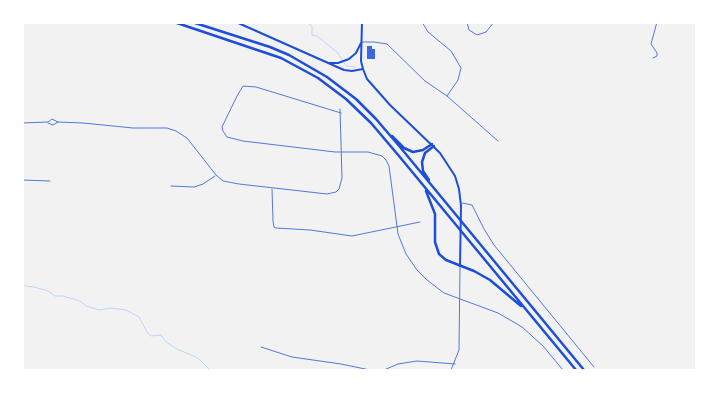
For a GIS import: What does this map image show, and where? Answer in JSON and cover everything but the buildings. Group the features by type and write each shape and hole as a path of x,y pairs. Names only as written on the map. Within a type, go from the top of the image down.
{"highway":[{"path":"174,22 268,52 318,78 346,99 366,118 576,370"},
{"path":"192,22 270,47 309,66 350,94 366,108 584,370"},
{"path":"389,134 410,151 420,151 433,145"},
{"path":"430,184 423,171 422,162 426,153 433,145"},
{"path":"424,187 435,214 435,242 437,251 446,260 490,280 524,308"}],"main road":[{"path":"236,22 346,71 363,69"},
{"path":"362,22 363,69 367,79 386,101 433,145 453,172 458,185 461,203 460,266"},
{"path":"320,59 332,63 346,60 356,53 362,38"}],"street":[{"path":"422,22 428,32 451,51 460,68 458,80 447,96"},
{"path":"467,22 470,32 479,35 486,32 494,22"},
{"path":"556,22 564,22"},
{"path":"654,58 657,56 657,53 651,44 657,22"},
{"path":"362,42 387,44 425,81 447,96 498,141"},
{"path":"340,113 252,86 241,87 222,127 227,138 376,153 386,160 390,172 397,227 403,247 417,270 438,289 498,313 522,327 543,346 563,370"},
{"path":"22,123 48,122 52,119 58,122 133,128 161,128 176,131 193,144 216,175 226,182 321,194 336,192 339,189 342,178 340,109"},
{"path":"48,122 53,125 58,122"},
{"path":"171,186 194,187 203,184 216,175"},
{"path":"22,180 50,181"},
{"path":"272,188 273,222 276,228 310,230 352,236 420,222"},
{"path":"461,203 472,205 494,245 594,367"},
{"path":"451,370 458,355 460,344 460,266"},
{"path":"261,347 292,358 341,364 370,370"},
{"path":"384,370 398,364 417,361 454,364"}],"waterway":[{"path":"307,22 312,26 312,35 317,36 338,53 342,60"},
{"path":"344,63 347,66 356,67"},
{"path":"22,283 25,286 48,291 55,296 63,296 80,301 86,306 100,310 110,308 126,310 139,317 151,336 161,335 166,342 198,358 210,370"}]}
